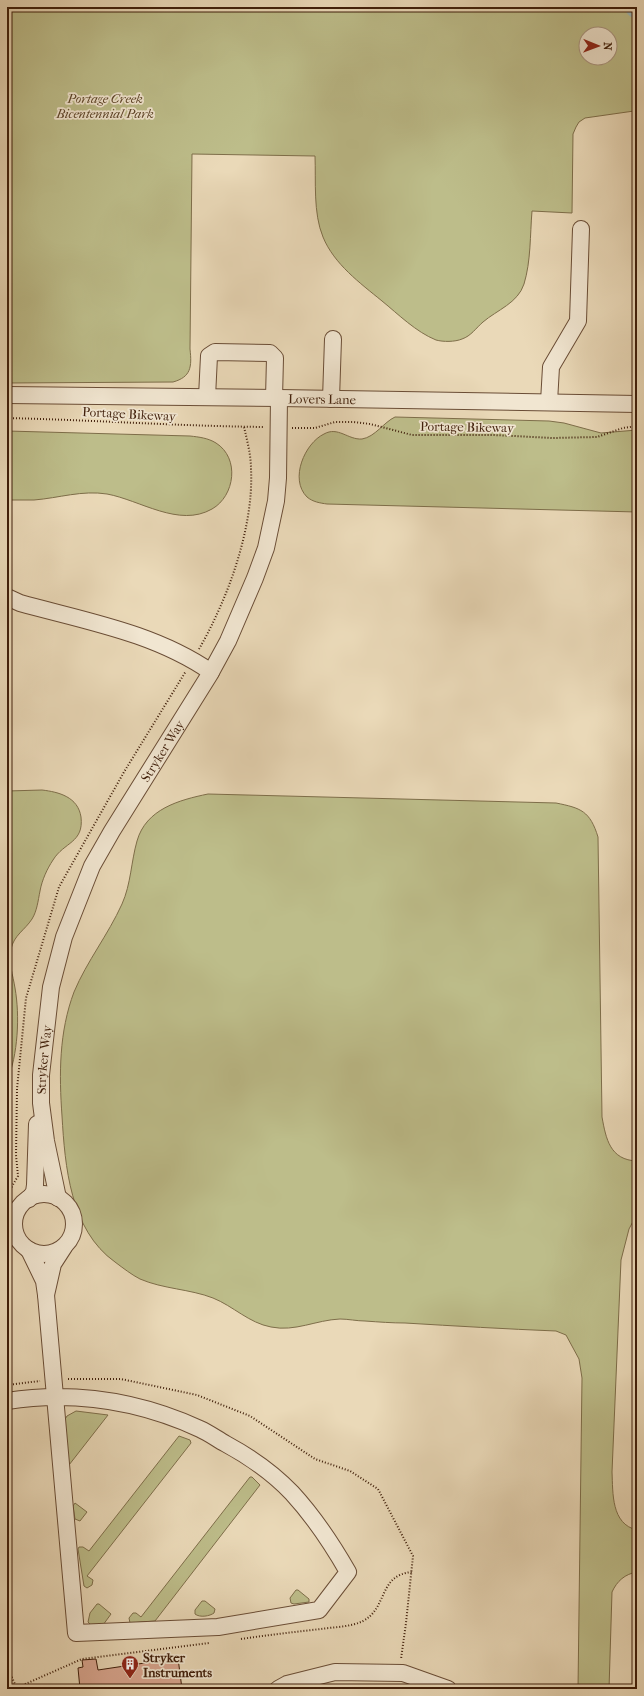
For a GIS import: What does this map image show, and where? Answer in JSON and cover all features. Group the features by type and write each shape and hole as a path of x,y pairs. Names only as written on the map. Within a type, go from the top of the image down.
{"street":[{"path":"549,402 551,367 578,320 581,229"},
{"path":"331,399 333,339"},
{"name":"Stryker Way","path":"46,1295 44,1281 18,1243 12,1212 29,1199 34,1192 36,1128 41,1103 43,1047 51,987 64,937 92,866 112,831 211,672 228,641 255,578 266,548 273,520 278,478 275,358 270,353 214,352 209,356 207,397"},
{"name":"Lovers Lane","path":"7,396 207,397 637,404"},
{"path":"7,597 20,603 130,633 161,644 193,660 211,672"},
{"name":"Stryker Way","path":"41,1103 46,1141 58,1198"},
{"path":"7,1401 56,1396 90,1399 140,1407 170,1416 202,1429 270,1472 291,1492 318,1524 348,1572 319,1610 218,1627 76,1633 56,1396 46,1295 53,1264 70,1239 74,1221 66,1204 58,1198 49,1195 39,1195 29,1199"},
{"path":"18,1243 38,1254 56,1252 64,1247"},
{"path":"282,1687 335,1672 403,1673 448,1689"}],"path":[{"name":"Portage Bikeway","path":"7,418 78,420 166,426 250,427"},
{"name":"Portage Bikeway","path":"298,428 315,428 335,422 354,422 370,424 412,435 494,435 552,438 597,437 623,428 637,426"},
{"path":"7,1666 17,1689"}],"green space":[{"name":"Portage Creek Bicentennial Park","path":"7,7 637,7 637,116 634,111 585,118 579,122 573,134 572,213 532,211 528,266 521,291 512,301 483,322 471,334 456,341 436,340 421,332 365,287 348,272 334,256 323,237 318,218 316,207 315,156 192,154 191,361 187,374 179,380 173,382 7,383"},
{"path":"395,417 549,421 564,423 601,433 637,430 637,512 327,504 319,503 307,497 299,481 299,472 306,453 317,439 329,432 338,432 357,439 367,438"},
{"path":"7,431 190,436 203,438 216,443 224,450 229,458 232,477 230,486 220,503 212,509 199,514 186,516 160,511 120,497 98,493 34,500 7,500"},
{"path":"42,790 61,794 72,800 79,810 81,826 72,842 62,849 53,860 42,883 34,916 12,944 10,964 17,999 18,1023 14,1059 7,1081 7,791"},
{"path":"208,794 556,803 578,809 592,821 598,837 602,1117 605,1133 611,1147 621,1157 628,1160 637,1161 637,1214 629,1229 621,1260 612,1472 613,1498 618,1515 629,1527 637,1530 637,1572 629,1574 622,1579 612,1592 609,1689 578,1689 582,1378 579,1359 566,1335 556,1331 340,1319 289,1328 271,1327 255,1322 213,1298 158,1285 140,1279 115,1262 100,1249 88,1233 79,1215 68,1176 63,1135 61,1100 61,1053 65,1022 69,1007 79,981 122,904 141,830 148,821 165,808 186,799"},
{"path":"76,1411 108,1415 69,1465 64,1421 67,1416"},
{"path":"179,1436 190,1440 191,1443 87,1576 93,1580 92,1585 87,1588 84,1586 78,1549 79,1547 83,1547 89,1551"},
{"path":"250,1477 252,1477 260,1485 155,1621 130,1623 129,1618 133,1613 136,1613 141,1617"},
{"path":"75,1503 87,1512 80,1521 75,1519 73,1506"},
{"path":"296,1590 309,1599 309,1602 291,1603 290,1598"},
{"path":"202,1601 205,1601 215,1609 214,1613 205,1616 195,1614 195,1610"},
{"path":"97,1604 111,1614 103,1625 93,1627 88,1622 90,1613"}],"building":[{"name":"Stryker Instruments","path":"178,1658 182,1689 80,1689 78,1668 83,1667 82,1660 96,1659 98,1670"}],"place":[{"name":"Stryker Instruments","path":"130,1679"}]}
